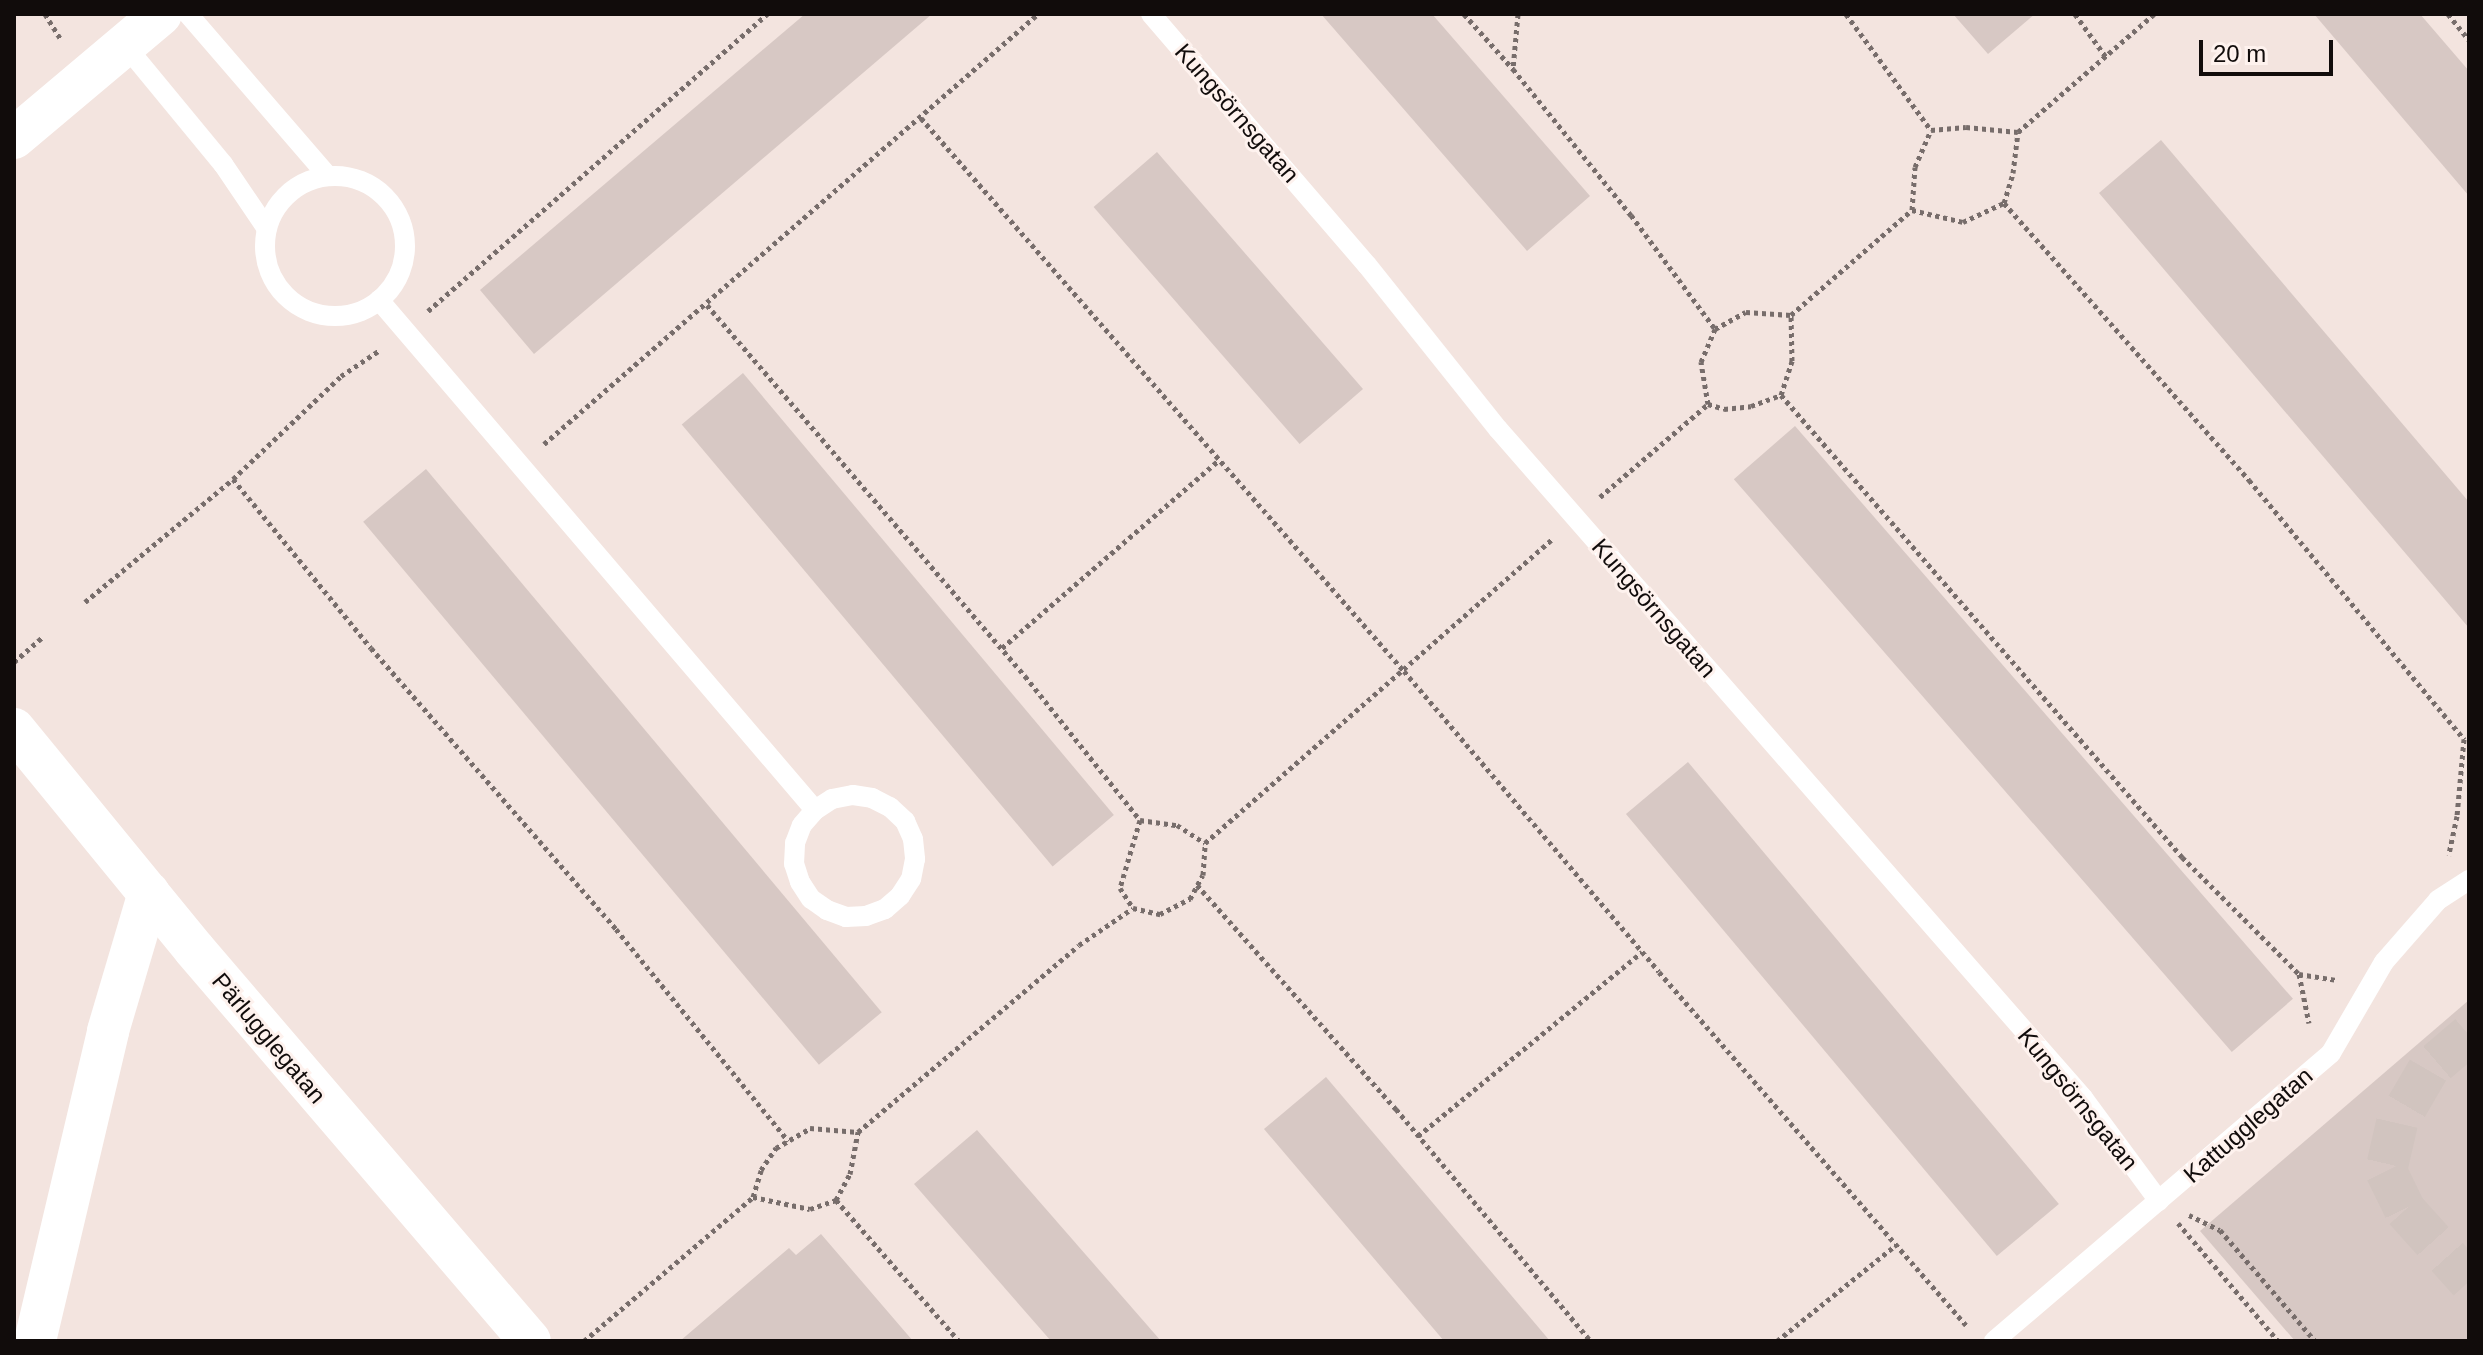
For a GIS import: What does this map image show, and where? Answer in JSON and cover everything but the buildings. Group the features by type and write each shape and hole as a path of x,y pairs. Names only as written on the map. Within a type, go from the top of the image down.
{"street":[{"path":"14,138 161,14"},
{"name":"Pärlugglegatan","path":"14,729 369,1155 530,1341"},
{"path":"35,1341 108,1031 149,893"}],"lane":[{"path":"188,14 328,176"},
{"name":"Kungsörnsgatan","path":"1151,14 1367,265 1498,429 2083,1098 2159,1201"},
{"path":"124,44 223,164 267,229"},
{"path":"328,176 361,180 382,193 397,212 405,235 404,259 395,282 379,300 359,312 336,316 312,312 292,301 276,283 267,262 267,229 276,209 290,193 307,181 328,176"},
{"path":"379,300 815,810"},
{"path":"853,795 872,798 890,807 905,821 913,839 915,859 911,879 900,896 885,909 866,916 846,917 827,910 805,891 794,864 795,843 802,825 815,810 832,799 853,795"},
{"name":"Kattugglegatan","path":"1994,1341 2331,1053 2384,962 2438,900 2469,880"}],"path":[{"path":"85,602 233,479 341,376 407,332 767,14"},
{"path":"520,465 1038,14"},
{"path":"1464,14 1513,69 1631,215 1715,329"},
{"path":"1513,69 1518,14"},
{"path":"1846,14 1931,130"},
{"path":"2075,14 2106,57"},
{"path":"1912,210 1963,222 2004,203 2013,173 2018,132 2154,14"},
{"path":"2448,14 2469,40"},
{"path":"921,118 1404,671 1642,952 1970,1329"},
{"path":"1931,130 1966,127 2018,132"},
{"path":"1708,404 1701,362 1715,329 1746,312 1791,315 1912,210 1915,167 1931,130"},
{"path":"2004,203 2249,480 2466,738 2457,816 2438,900"},
{"path":"707,305 1002,648 1140,820 1177,825 1205,843"},
{"path":"1781,395 1792,361 1791,315"},
{"path":"1708,404 1724,409 1751,406 1781,395"},
{"path":"1781,395 2182,857 2299,974 2311,1035 2331,1053"},
{"path":"1140,820 1120,888 1133,908 1160,914 1190,899 1203,875 1205,843 1708,404"},
{"path":"1002,648 1218,461"},
{"path":"233,479 371,648 616,929 788,1141"},
{"path":"14,662 42,638"},
{"path":"1197,885 1418,1136 1591,1341"},
{"path":"753,1197 810,1209 836,1200 850,1174 858,1132 1079,945 1133,908"},
{"path":"1418,1136 1642,952"},
{"path":"584,1341 753,1197 761,1170 776,1148 810,1128 858,1132"},
{"path":"836,1200 959,1341"},
{"path":"2159,1201 2278,1341"},
{"path":"2159,1201 2220,1230 2315,1341"},
{"path":"1777,1341 1896,1245"}],"tunnel":[{"path":"2469,1035 2428,1070 2397,1123 2386,1171 2405,1210 2469,1281"}]}
